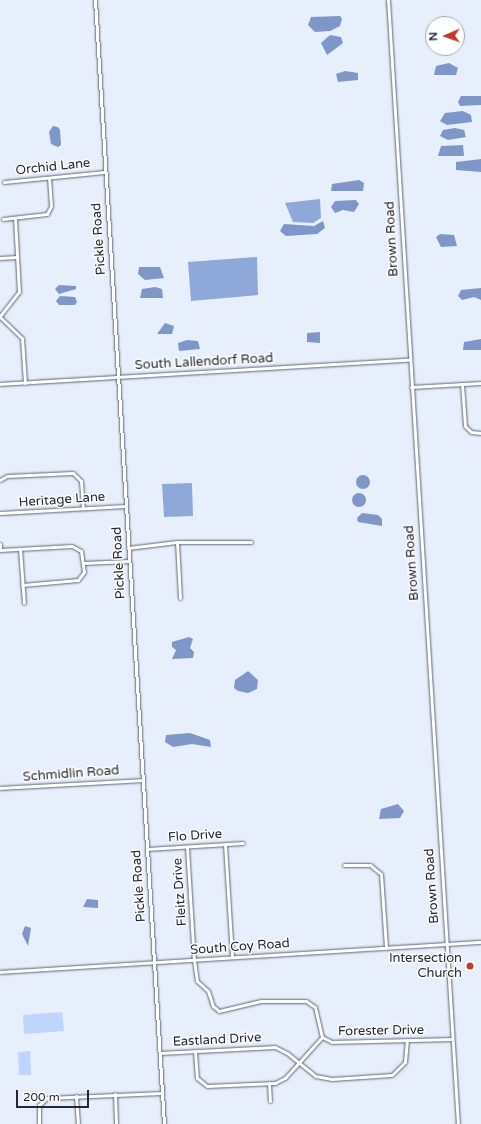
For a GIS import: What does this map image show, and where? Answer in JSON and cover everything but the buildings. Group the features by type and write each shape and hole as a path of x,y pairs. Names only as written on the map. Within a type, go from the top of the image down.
{"street":[{"name":"Pickle Road","path":"95,0 164,1124"},
{"name":"Brown Road","path":"388,0 409,360 458,1124"},
{"name":"Orchid Lane","path":"4,182 49,179 105,172"},
{"path":"3,219 47,214 51,206 49,179"},
{"path":"15,218 19,293 0,316 22,338 25,383"},
{"path":"0,258 17,257"},
{"name":"South Lallendorf Road","path":"0,384 409,360"},
{"path":"411,387 481,383"},
{"path":"462,384 465,426 471,432 481,433"},
{"path":"0,480 7,476 74,473 81,481 83,508"},
{"name":"Heritage Lane","path":"0,513 126,506"},
{"path":"128,548 177,542 251,542"},
{"path":"177,542 180,598"},
{"path":"0,544 0,550 72,546 81,551 83,574 76,582 22,585"},
{"path":"20,549 24,603"},
{"path":"83,563 129,560"},
{"name":"Schmidlin Road","path":"0,788 143,780"},
{"name":"Flo Drive","path":"147,849 243,843"},
{"path":"225,844 232,957"},
{"name":"Fleitz Drive","path":"187,847 196,978 219,1011 261,1001 306,1001 313,1005"},
{"path":"344,865 370,865 381,874 386,948"},
{"name":"South Coy Road","path":"0,972 481,942"},
{"name":"Forester Drive","path":"313,1005 322,1037 332,1042 452,1039"},
{"path":"195,1051 197,1076 205,1085 269,1083 285,1078 322,1037"},
{"name":"Eastland Drive","path":"160,1053 274,1047 299,1063 315,1076 326,1079 386,1076 403,1067 407,1040"},
{"path":"269,1083 270,1101"},
{"path":"39,1124 41,1102 46,1098 162,1092"},
{"path":"114,1094 116,1124"},
{"path":"76,1096 78,1124"}],"shaded area":[{"path":"340,16 342,19 340,26 330,31 315,32 308,25 311,17"},
{"path":"330,35 341,37 343,43 327,55 321,43"},
{"path":"449,63 458,68 456,75 434,75 436,66"},
{"path":"345,71 358,73 358,80 338,82 336,74"},
{"path":"461,96 481,96 481,105 460,106 458,102"},
{"path":"463,111 471,115 472,122 447,125 440,121 445,113"},
{"path":"53,126 58,127 60,130 61,145 58,147 51,144 49,132"},
{"path":"455,128 464,130 466,137 448,140 440,136 443,130"},
{"path":"463,145 464,156 438,156 441,146"},
{"path":"481,159 481,172 456,170 456,162"},
{"path":"359,180 364,183 363,191 331,191 332,184"},
{"path":"320,199 321,218 313,223 293,222 285,203"},
{"path":"356,200 359,204 354,212 343,210 335,213 331,207 335,201"},
{"path":"323,221 325,228 317,234 286,236 280,231 284,224 314,226"},
{"path":"440,234 454,235 457,246 441,247 436,237"},
{"path":"257,257 258,295 191,301 188,262"},
{"path":"139,267 160,267 164,278 145,280 138,274"},
{"path":"59,285 76,286 76,289 59,294 55,289"},
{"path":"155,287 162,289 163,298 140,298 142,289"},
{"path":"481,288 481,300 474,297 462,300 458,296 461,290"},
{"path":"60,296 75,297 77,302 75,305 59,305 56,301"},
{"path":"165,323 174,326 172,334 157,334"},
{"path":"320,332 320,343 307,342 307,333"},
{"path":"481,339 481,350 463,350 464,342"},
{"path":"187,340 198,341 200,349 179,351 178,343"},
{"path":"360,475 366,475 370,479 370,485 366,489 360,489 356,485 356,479"},
{"path":"192,483 193,516 164,517 162,484"},
{"path":"356,493 362,493 366,497 366,503 362,507 356,507 352,503 352,497"},
{"path":"362,513 378,515 382,519 382,526 358,522 357,518"},
{"path":"189,637 193,639 190,648 194,652 193,658 172,659 176,650 172,647 172,642"},
{"path":"248,671 258,680 257,689 248,693 238,691 234,688 235,680"},
{"path":"190,733 210,740 211,747 192,744 173,747 165,742 166,735"},
{"path":"398,804 404,811 400,818 379,819 381,809"},
{"path":"87,899 98,900 98,908 83,907"},
{"path":"25,926 31,928 28,946 22,934"},
{"path":"62,1012 64,1031 24,1034 23,1015"},
{"path":"30,1051 31,1075 19,1075 18,1052"}],"place":[{"name":"Intersection Church","path":"470,966"}]}
